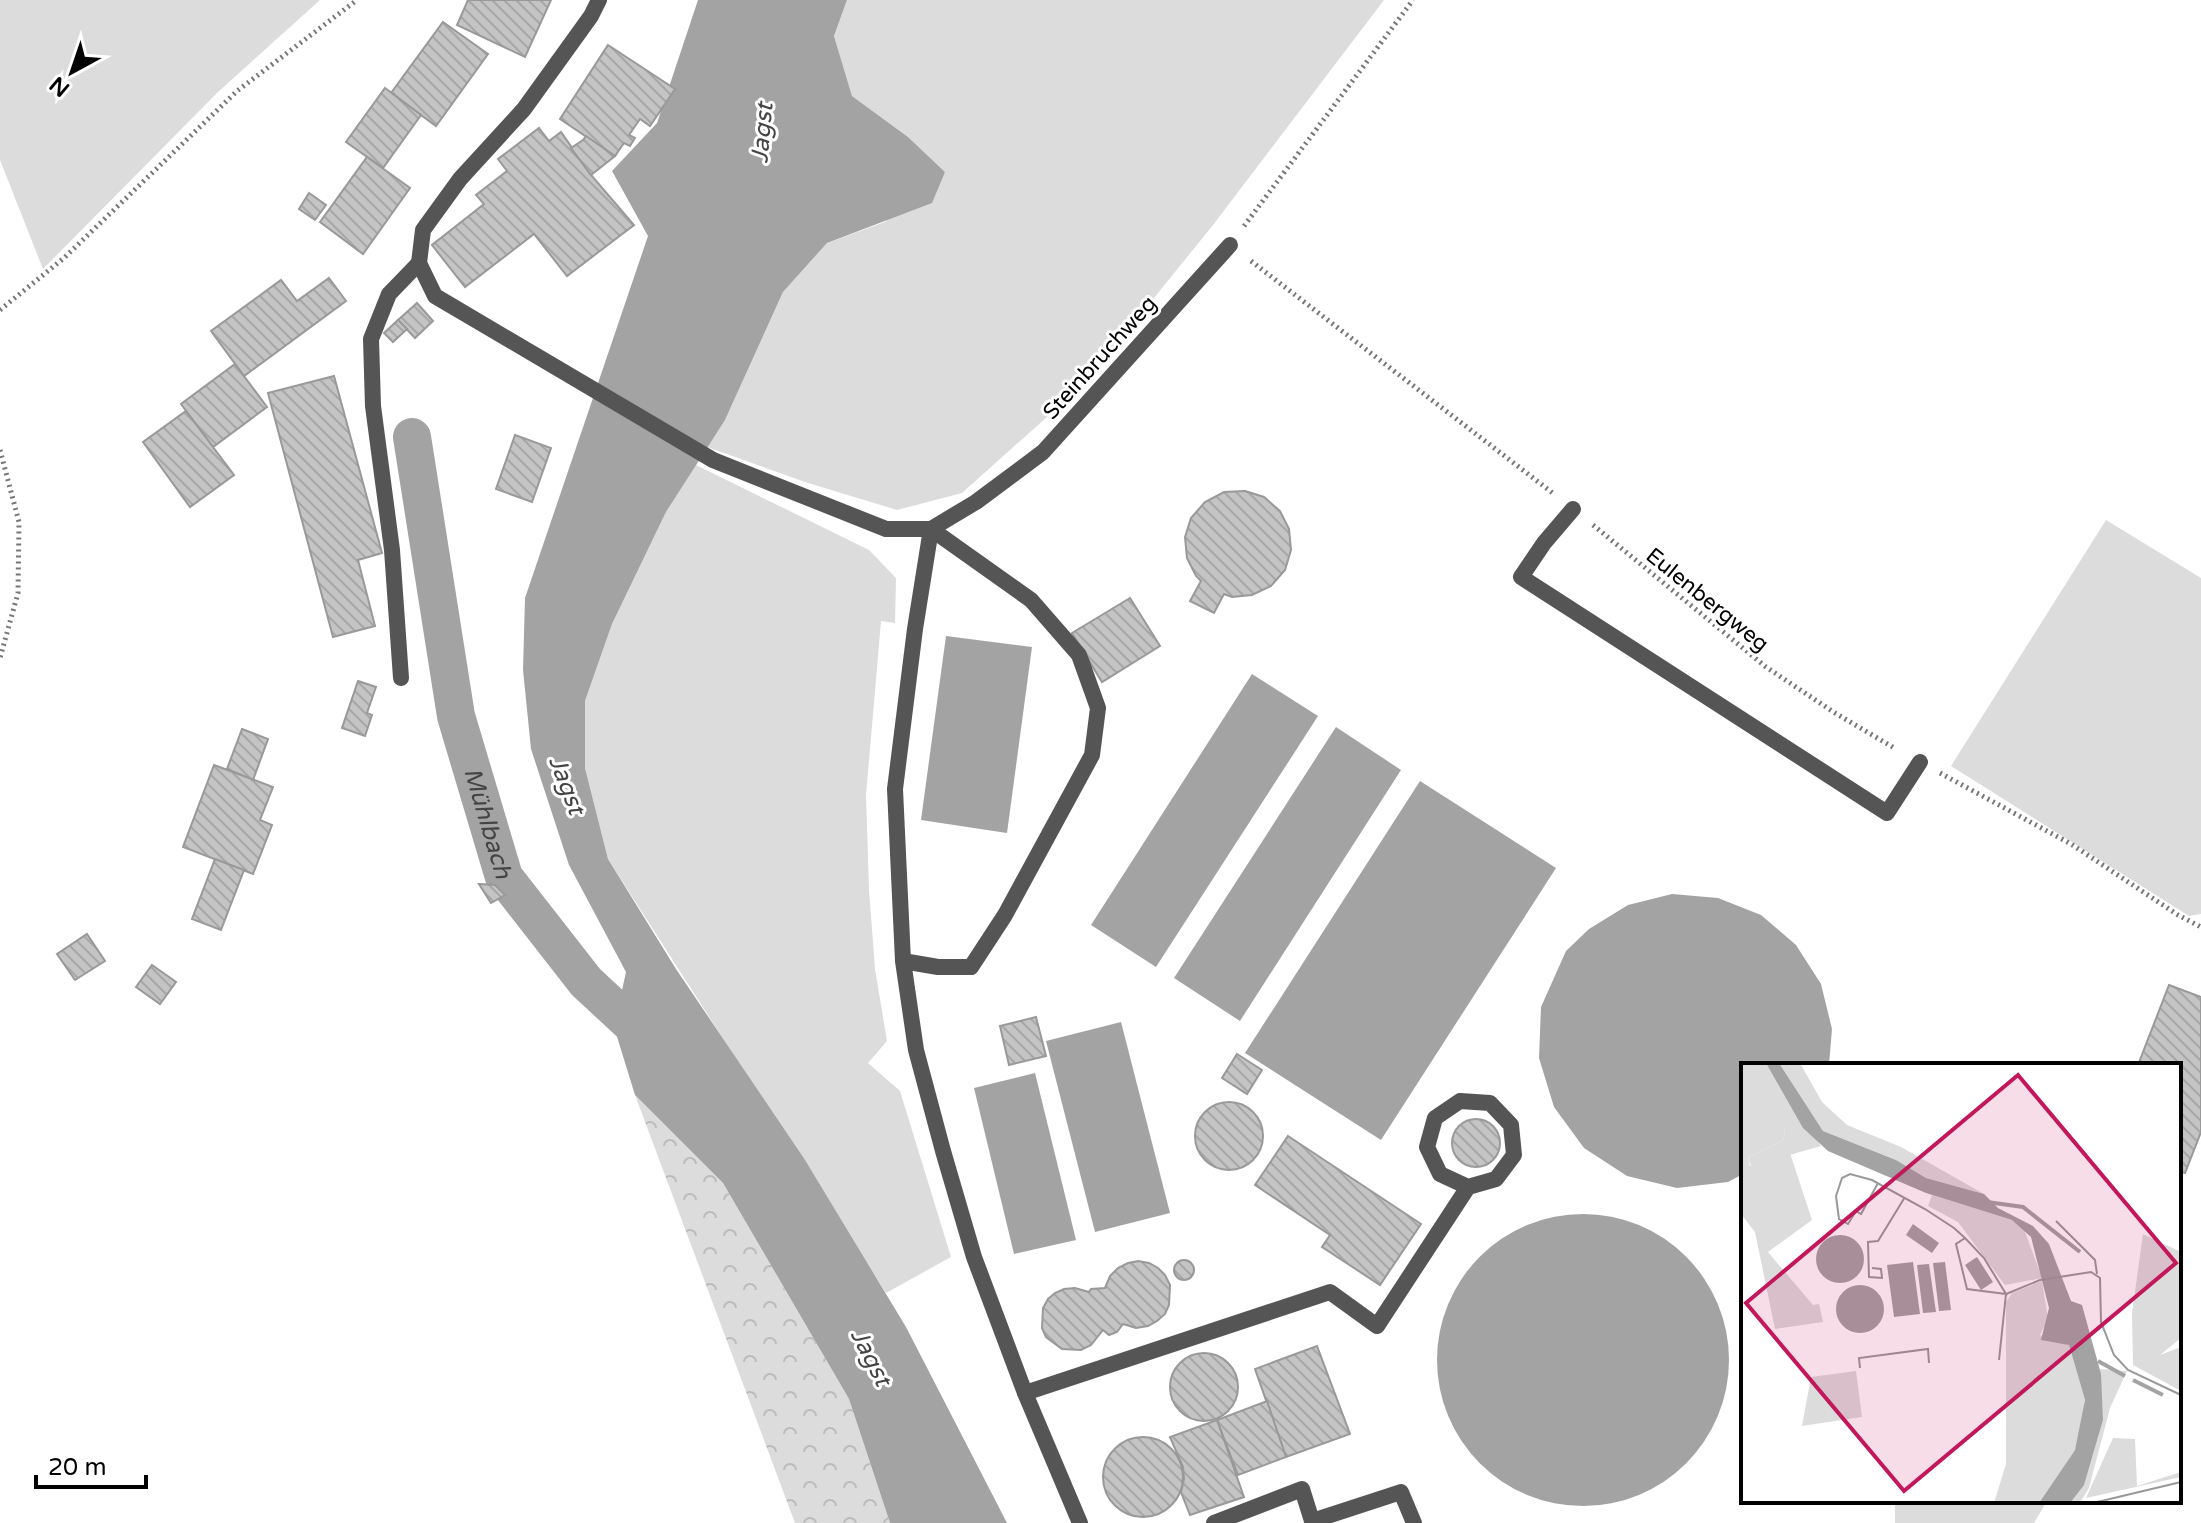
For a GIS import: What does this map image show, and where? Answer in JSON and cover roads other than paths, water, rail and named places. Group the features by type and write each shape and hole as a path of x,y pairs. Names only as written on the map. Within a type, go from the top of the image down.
{"lane":[{"path":"599,0 591,16 524,109 460,179 423,230 419,263 435,296 713,460 886,529 931,529 1031,600 1079,655 1098,708 1092,755 1005,915 971,967 938,967 903,961"},
{"name":"Steinbruchweg","path":"931,529 976,502 1043,452 1230,245"},
{"path":"401,678 392,550 373,406 371,339 389,294 419,263"},
{"path":"1573,509 1521,577 1887,813 1920,762"},
{"path":"931,529 895,789 903,961 916,1050 974,1257 1025,1393 1080,1523"},
{"path":"1025,1393 1330,1292 1377,1326 1468,1187 1496,1179 1514,1155 1511,1125 1490,1103 1460,1101 1435,1118 1427,1147 1440,1174 1468,1187"},
{"path":"1214,1523 1302,1489 1312,1521 1401,1492 1414,1523"}],"water":[{"name":"Jagst","path":"698,0 847,0 834,36 852,96 908,137 945,172 932,203 827,243 783,292 725,420 666,512 612,624 585,701 585,768 608,859 676,969 805,1160 906,1327 1007,1523 890,1523 849,1399 723,1183 635,1095 614,1027 626,972 569,865 531,749 523,670 525,598 648,236 612,171 657,123"},
{"path":"946,636 1032,647 1007,833 921,820"},
{"path":"1252,674 1318,716 1156,967 1091,925"},
{"path":"1336,727 1401,770 1240,1021 1174,978"},
{"path":"1420,781 1556,868 1381,1140 1245,1053"},
{"path":"1672,894 1718,898 1761,915 1796,945 1821,984 1832,1029 1829,1063 1741,1063 1741,1175 1728,1182 1677,1188 1627,1176 1584,1148 1554,1107 1539,1058 1541,1007 1566,951 1589,929 1628,905"},
{"path":"1121,1022 1170,1213 1095,1232 1046,1041"},
{"path":"1035,1073 1076,1240 1014,1254 974,1088"},
{"path":"1583,1214 1625,1220 1652,1231 1676,1247 1696,1267 1712,1291 1723,1318 1729,1360 1723,1402 1712,1429 1696,1453 1676,1473 1652,1489 1625,1500 1583,1506 1541,1500 1514,1489 1490,1473 1470,1453 1454,1429 1443,1402 1437,1360 1443,1318 1454,1291 1470,1267 1490,1247 1514,1231 1541,1220"}],"waterway":[{"name":"Mühlbach","path":"412,437 456,716 504,877 586,982 654,1045"}]}
